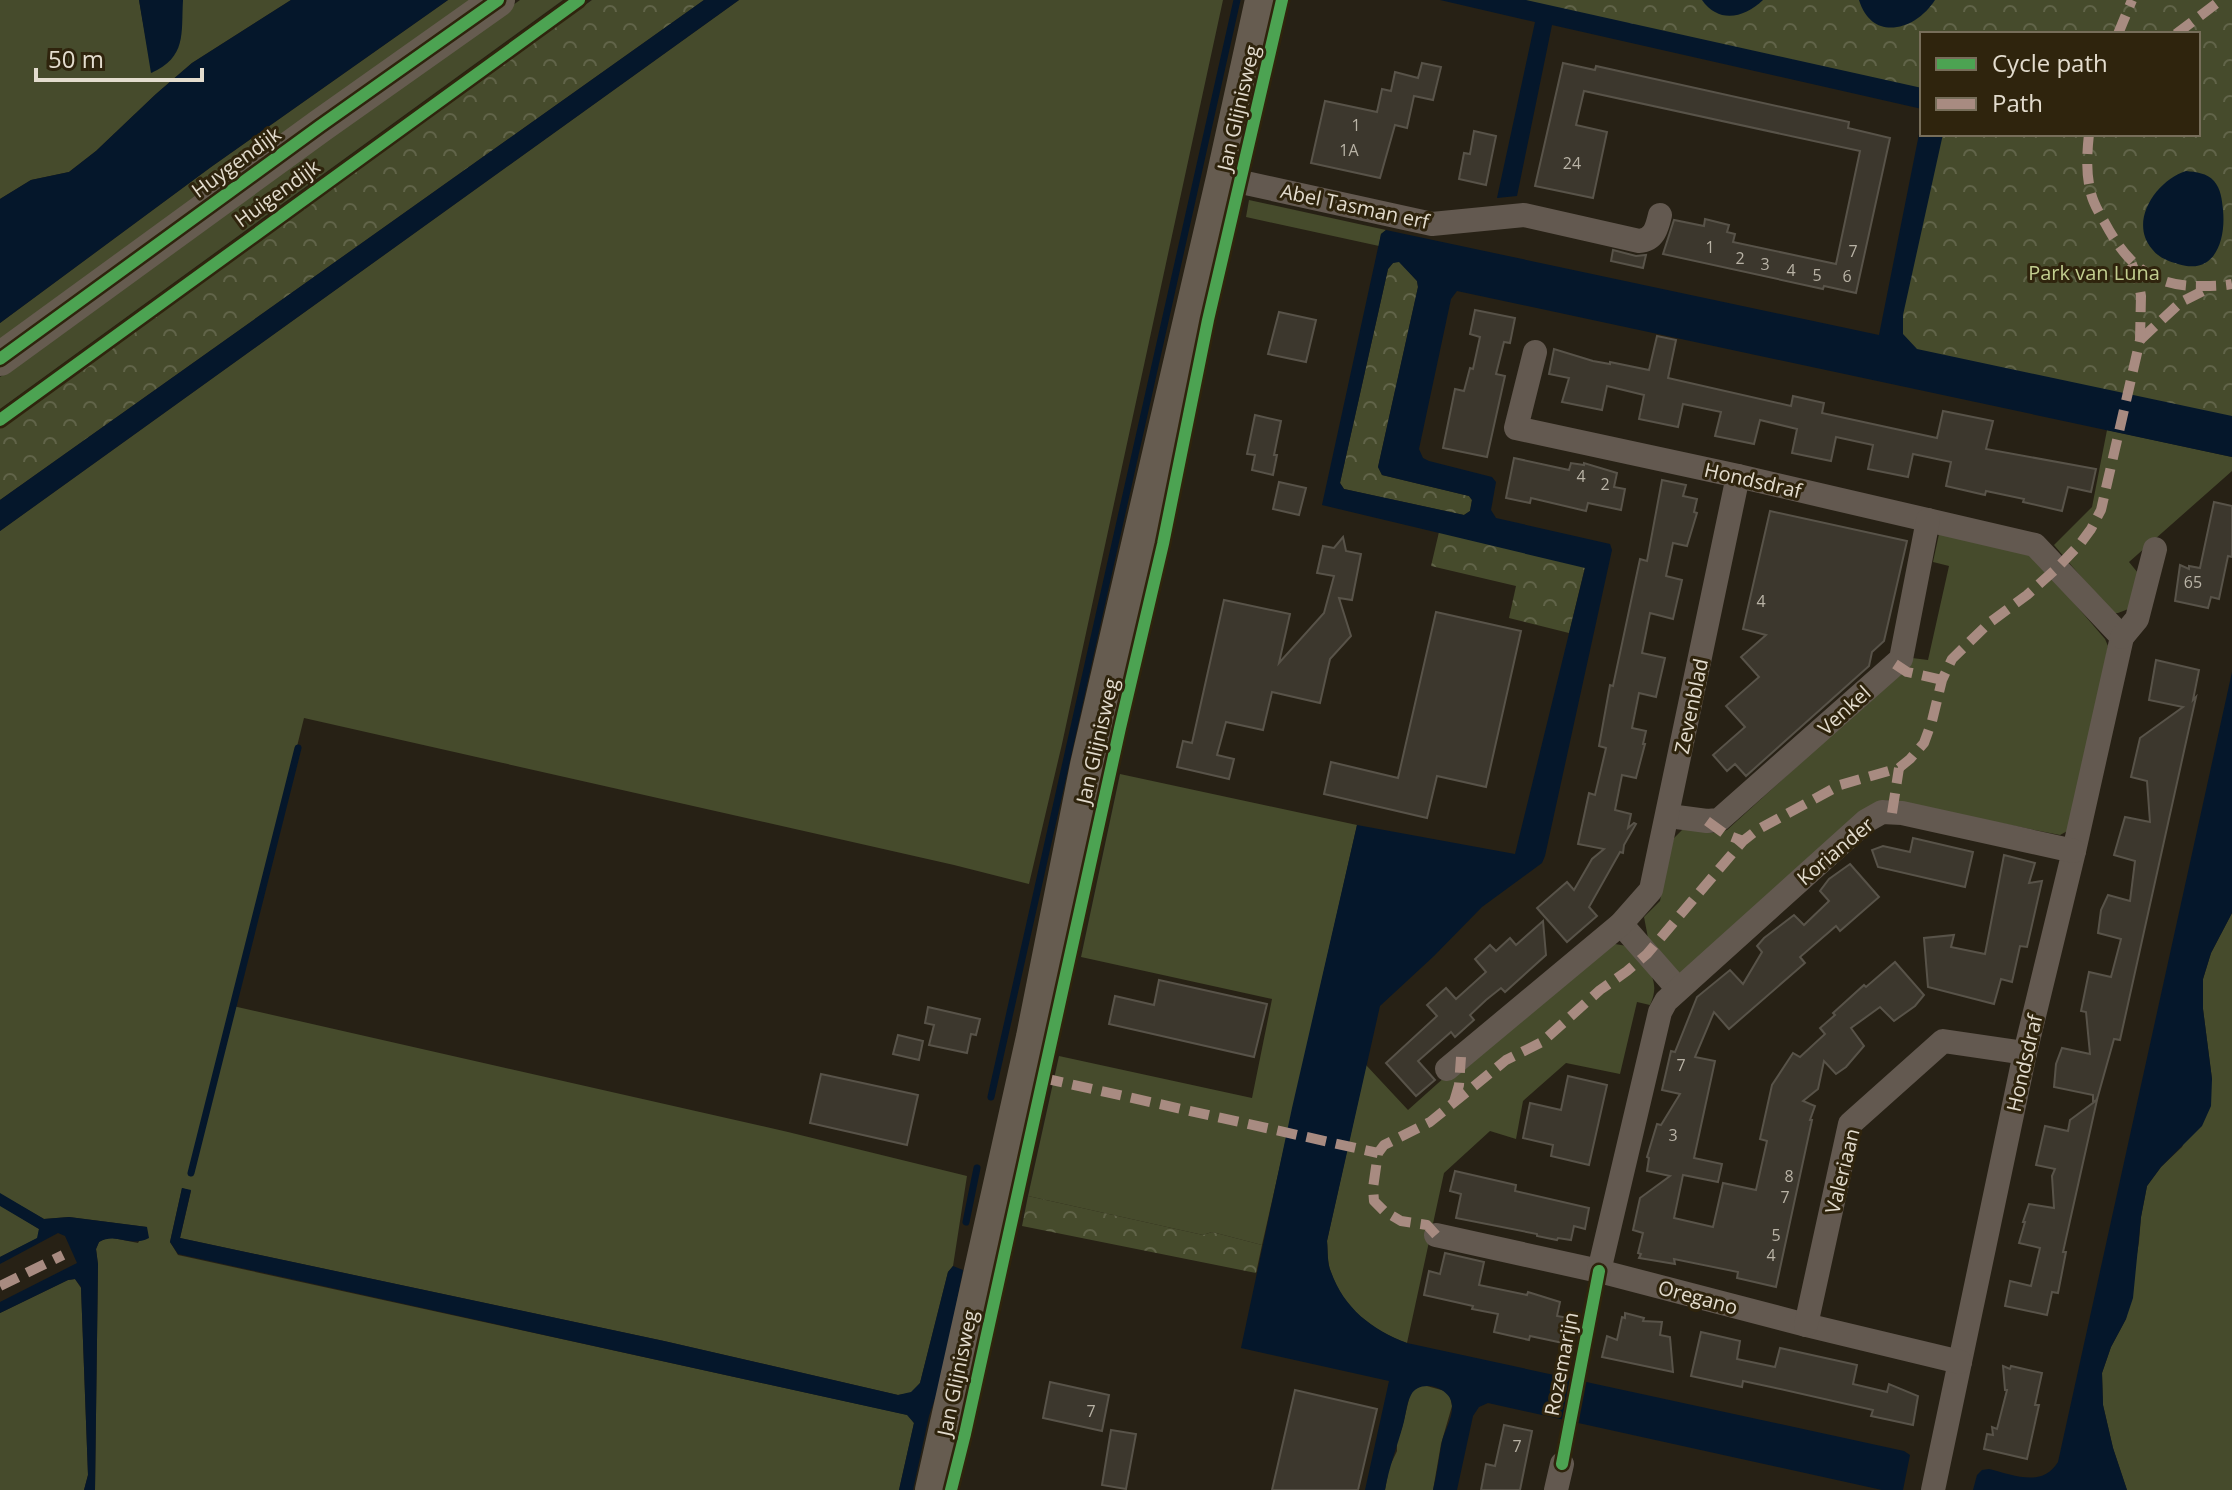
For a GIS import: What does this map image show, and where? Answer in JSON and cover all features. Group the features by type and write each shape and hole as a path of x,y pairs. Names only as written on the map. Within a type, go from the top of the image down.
{"street":[{"name":"Huygendijk","path":"0,359 498,0"},
{"name":"Jan Glijnisweg","path":"932,1490 1033,1037 1087,765 1262,0"},
{"name":"Abel Tasman erf","path":"1223,178 1432,224 1524,215 1645,241 1653,235 1660,215"},
{"name":"Hondsdraf","path":"1535,352 1516,428 2035,545 2122,637"},
{"name":"Zevenblad","path":"1447,1069 1621,924 1651,890 1738,476"},
{"name":"Venkel","path":"1669,816 1719,820 1901,659 1928,520"},
{"name":"Hondsdraf","path":"1933,1490 2025,1053 2122,637 2137,619 2155,549"},
{"name":"Koriander","path":"1599,1271 1660,1012 1666,1001 1866,821 1882,812 1902,813 2074,851"},
{"path":"1621,924 1678,989"},
{"name":"Valeriaan","path":"1806,1325 1850,1124 1943,1041 2025,1053"},
{"name":"Oregano","path":"1436,1235 1599,1271 1960,1362"},
{"path":"1556,1490 1562,1464"}],"green space":[{"path":"0,0 139,0 152,73 183,0 291,0 192,63 69,172 31,180 0,199"},
{"path":"448,0 484,0 0,349 0,323 211,167"},
{"path":"520,0 563,0 0,409 0,377"},
{"path":"592,0 704,0 0,500 0,426"},
{"path":"739,0 1223,0 1029,884 304,718 233,1006 788,1132 967,1176 953,1266 948,1272 920,1383 911,1393 898,1395 664,1341 180,1238 191,1191 182,1188 170,1242 178,1255 908,1415 914,1423 899,1490 95,1490 96,1249 99,1242 108,1237 138,1243 147,1227 69,1217 44,1219 0,1194 0,531"},
{"name":"Park van Luna","path":"1458,0 2232,0 2232,444 1881,365 1924,136 2200,136 2200,32 1920,32 1920,106"},
{"path":"1249,200 1386,230 1381,234 1379,246 1246,217"},
{"path":"1399,261 1417,281 1418,287 1378,467 1382,475 1469,496 1472,500 1470,511 1464,515 1344,489 1340,483 1388,269"},
{"path":"2107,430 2232,457 2232,471 2129,562 2138,573 2131,608 2118,613 2112,613 2054,545 2092,507"},
{"path":"1439,532 1585,567 1569,633 1509,618 1516,586 1431,566"},
{"path":"1939,534 2031,553 2105,639 2108,646 2073,828 2060,835 1885,800 1677,976 1649,943 1644,917 1660,901 1674,838 1685,827 1714,833 1727,830 1912,658 1928,660 1949,566 1933,562"},
{"path":"1120,774 1357,825 1262,1245 1212,1232 1203,1235 1028,1196 1059,1056 1252,1098 1272,999 1081,957"},
{"path":"2232,913 2232,1490 2127,1490 2103,1405 2102,1373 2126,1319 2147,1186 2182,1147 2212,1079 2203,1009 2203,979 2211,953"},
{"path":"1609,943 1627,946 1650,972 1654,987 1650,1005 1637,1002 1620,1074 1566,1063 1523,1101 1516,1139 1490,1131 1444,1173 1407,1343 1382,1331 1351,1307 1336,1285 1329,1265 1327,1241 1366,1065 1408,1110"},
{"path":"1028,1196 1203,1235 1212,1232 1262,1245 1256,1273 1022,1226"},
{"path":"0,1205 39,1229 38,1238 0,1257"},
{"path":"75,1279 81,1288 88,1475 84,1490 0,1490 0,1313"},
{"path":"1423,1385 1445,1391 1450,1396 1452,1406 1433,1490 1385,1490 1410,1395 1416,1387"}],"water":[{"path":"139,0 183,0 180,43 171,60 151,73"},
{"path":"291,0 448,0 211,167 0,323 0,199 31,180 69,172 192,63"},
{"path":"704,0 739,0 0,531 0,500"},
{"path":"1440,0 1526,0 1920,88 1920,109 1552,25 1517,196 1497,198 1535,22"},
{"path":"1702,0 1763,0 1748,11 1732,16 1716,13"},
{"path":"1859,0 1935,0 1917,19 1906,25 1884,27 1865,14"},
{"path":"1920,129 1920,136 1943,136 1903,315 1903,334 1917,349 2232,416 2232,457 1457,291 1451,299 1419,449 1423,458 1492,477 1496,482 1491,510 1496,518 1610,544 1612,550 1545,856 1542,863 1482,907 1380,1006 1327,1241 1330,1268 1343,1296 1352,1307 1394,1338 1904,1451 1910,1455 1903,1490 1882,1490 1488,1403 1479,1407 1473,1416 1457,1490 1433,1490 1452,1406 1447,1394 1427,1386 1415,1390 1409,1398 1385,1490 1365,1490 1389,1381 1241,1348 1357,825 1515,854 1585,568 1322,505 1381,234 1386,230 1879,335","holes":["1399,262 1417,281 1378,467 1382,475 1469,496 1472,500 1470,511 1464,515 1344,489 1340,483 1388,269"]},
{"path":"2186,171 2211,178 2220,191 2223,221 2220,243 2216,253 2201,265 2178,264 2158,255 2145,238 2143,226 2149,203 2156,192"},
{"path":"2232,672 2232,913 2211,953 2203,979 2203,1009 2212,1079 2211,1106 2202,1126 2161,1167 2147,1186 2133,1298 2102,1373 2103,1405 2127,1490 1973,1490 1977,1475 1982,1470 2027,1478 2044,1475 2058,1462"},
{"path":"182,1188 191,1190 180,1238 664,1341 898,1395 911,1392 920,1383 948,1272 953,1266 963,1270 941,1381 929,1416 913,1490 899,1490 914,1423 907,1415 178,1254 170,1242"},
{"path":"0,1193 44,1219 69,1217 147,1227 149,1238 142,1241 105,1239 99,1242 96,1249 95,1490 84,1490 88,1475 81,1287 75,1279 68,1280 0,1313 0,1302 77,1263 65,1236 58,1233 0,1264 0,1257 37,1238 39,1229 0,1206"}],"building":[{"path":"1422,63 1441,67 1433,100 1414,96 1407,128 1395,125 1380,178 1311,163 1325,101 1377,112 1382,89 1391,91 1395,72 1418,78"},
{"path":"1563,63 1595,70 1596,66 1849,122 1848,128 1890,138 1856,293 1824,286 1823,289 1663,254 1674,220 1704,226 1705,219 1729,225 1727,232 1735,234 1733,242 1836,264 1860,151 1584,91 1576,125 1607,132 1593,198 1535,186"},
{"path":"1474,131 1496,136 1486,185 1459,179 1464,153 1470,154"},
{"path":"1613,250 1636,256 1646,255 1643,268 1611,261"},
{"path":"1475,310 1515,318 1510,343 1504,342 1496,374 1505,376 1487,457 1443,448 1455,389 1464,391 1470,368 1473,369 1480,337 1470,334"},
{"path":"1279,312 1316,320 1306,362 1268,354"},
{"path":"1657,336 1676,340 1668,378 1791,406 1793,396 1824,403 1822,413 1937,438 1943,411 1993,421 1986,449 2096,469 2091,492 2068,487 2062,511 2023,502 2024,499 1986,491 1985,495 1946,486 1951,462 1913,454 1908,477 1868,469 1873,445 1836,437 1831,461 1792,453 1797,429 1760,420 1754,444 1715,436 1721,412 1683,404 1678,427 1639,419 1644,395 1607,386 1602,410 1562,402 1569,378 1549,374 1554,349 1593,361 1649,370"},
{"path":"1255,415 1281,421 1273,475 1252,470 1255,455 1247,454"},
{"path":"1514,458 1569,470 1571,463 1584,463 1617,473 1614,487 1625,489 1621,510 1588,503 1586,511 1531,498 1530,503 1506,498"},
{"path":"1662,480 1686,485 1683,496 1697,499 1694,512 1697,513 1687,546 1673,543 1666,576 1682,580 1673,619 1650,613 1642,653 1665,658 1656,697 1639,693 1632,728 1646,731 1645,744 1636,778 1622,775 1615,810 1631,814 1628,828 1636,824 1623,853 1620,852 1589,907 1597,916 1567,942 1537,908 1567,882 1574,890 1592,859 1604,849 1578,844 1589,793 1595,795 1606,748 1599,746 1610,685 1613,686 1640,559 1647,561"},
{"path":"1279,482 1306,488 1299,515 1273,509"},
{"path":"2214,502 2232,506 2232,557 2228,556 2219,599 2211,597 2208,608 2175,601 2180,565 2189,569 2189,566 2200,568"},
{"path":"1770,511 1907,541 1884,641 1872,652 1869,666 1746,776 1735,764 1727,771 1713,755 1745,727 1726,706 1759,677 1741,657 1766,635 1743,629"},
{"path":"1343,537 1346,551 1361,554 1352,600 1339,598 1351,636 1330,659 1320,703 1272,692 1263,730 1226,722 1217,755 1234,759 1229,779 1177,767 1183,741 1192,743 1224,600 1290,614 1279,663 1324,613 1334,576 1317,573 1323,546 1334,548"},
{"path":"1436,612 1521,631 1486,787 1437,776 1427,818 1324,794 1331,762 1398,778"},
{"path":"2156,660 2199,670 2193,700 2196,697 2120,1040 2114,1039 2098,1096 2093,1101 2093,1095 2054,1087 2056,1064 2062,1048 2090,1054 2086,1012 2081,1011 2089,972 2111,977 2121,939 2098,933 2101,910 2108,895 2130,901 2135,861 2114,855 2125,817 2150,822 2147,781 2131,777 2140,738 2183,707 2149,700"},
{"path":"1913,838 1973,852 1965,887 1878,867 1872,850 1883,846 1910,852"},
{"path":"2004,855 2035,863 2029,883 2042,881 2027,947 2020,946 2012,982 2001,979 1994,1004 1928,987 1924,938 1954,935 1951,947 1985,954"},
{"path":"1850,864 1879,897 1840,931 1836,926 1800,957 1805,963 1729,1029 1714,1012 1695,1057 1715,1061 1694,1158 1722,1164 1718,1182 1683,1175 1674,1218 1713,1227 1723,1183 1756,1190 1767,1141 1760,1139 1772,1085 1793,1053 1800,1057 1825,1034 1820,1028 1835,1015 1833,1013 1895,962 1924,995 1915,1006 1894,1021 1880,1007 1851,1028 1864,1046 1836,1074 1824,1061 1818,1089 1803,1101 1815,1106 1776,1287 1737,1278 1738,1272 1674,1259 1675,1264 1639,1258 1643,1233 1633,1230 1640,1198 1670,1176 1647,1171 1647,1157 1657,1124 1661,1125 1680,1094 1662,1090 1671,1051 1675,1052 1697,997 1730,970 1743,984 1762,952 1757,946 1764,938 1794,915 1804,925 1829,901 1820,891 1829,879"},
{"path":"1543,921 1546,955 1505,992 1501,988 1486,1000 1470,1015 1474,1020 1455,1037 1451,1032 1418,1061 1435,1080 1416,1096 1386,1063 1437,1016 1427,1005 1446,988 1456,999 1486,972 1475,959 1490,945 1496,951 1510,938 1516,945"},
{"path":"1159,980 1267,1004 1254,1057 1109,1024 1115,996 1154,1005"},
{"path":"928,1007 980,1019 976,1035 971,1034 967,1053 929,1045 934,1025 925,1023"},
{"path":"898,1035 923,1041 919,1060 893,1054"},
{"path":"821,1074 918,1095 907,1145 810,1123"},
{"path":"1568,1076 1607,1085 1589,1165 1551,1156 1553,1145 1523,1138 1530,1103 1561,1110"},
{"path":"2097,1100 2063,1252 2066,1252 2058,1293 2052,1292 2047,1315 2005,1306 2010,1281 2031,1286 2040,1248 2019,1243 2029,1204 2054,1208 2052,1176 2055,1169 2036,1165 2045,1126 2068,1131 2070,1120"},
{"path":"1455,1171 1516,1185 1515,1191 1589,1208 1585,1229 1574,1226 1571,1240 1557,1240 1456,1218 1461,1194 1450,1191"},
{"path":"1445,1253 1484,1262 1479,1285 1527,1295 1528,1292 1560,1302 1557,1316 1569,1318 1563,1343 1494,1332 1498,1314 1424,1295 1429,1271 1440,1274"},
{"path":"1625,1313 1644,1318 1643,1321 1662,1322 1660,1335 1670,1337 1673,1372 1602,1357 1607,1336 1617,1340"},
{"path":"1701,1332 1740,1341 1737,1359 1775,1367 1780,1348 1857,1365 1853,1384 1887,1392 1889,1384 1918,1396 1913,1425 1871,1416 1873,1410 1771,1387 1743,1381 1742,1387 1691,1376"},
{"path":"2003,1366 2042,1373 2035,1405 2039,1405 2027,1459 1984,1449 1987,1434 1993,1435 1992,1427 1997,1429 2007,1390"},
{"path":"1050,1382 1109,1395 1102,1431 1043,1418"},
{"path":"1295,1390 1377,1409 1358,1490 1272,1490"},
{"path":"1504,1425 1532,1431 1520,1490 1481,1490 1486,1464 1495,1466"},
{"path":"1111,1430 1136,1434 1126,1489 1102,1485"}],"waterway":[{"path":"991,1097 1237,0"},
{"path":"191,1173 298,748"},
{"path":"966,1222 977,1168"}],"marked path":[{"path":"2119,32 2132,0"},
{"path":"2179,32 2221,0"},
{"path":"2089,136 2087,169 2092,198 2113,238 2132,261 2168,282 2201,286 2232,284"},
{"path":"1436,1235 1427,1225 1401,1221 1374,1201 1378,1153 1384,1145 1430,1122 1506,1060 1542,1042 1600,990 1627,971 1647,954 1743,841 1757,830 1840,785 1899,768 1910,759 1924,743 1942,680 1952,659 1989,623 2057,568 2091,529 2101,510 2140,340 2141,296 2131,262"},
{"path":"2140,340 2181,302 2209,288"},
{"path":"1895,664 1907,672 1942,680"},
{"path":"1892,813 1899,768"},
{"path":"1707,821 1725,834 1743,841"},
{"path":"1454,1102 1461,1057"},
{"path":"1043,1078 1378,1153"},
{"path":"0,1286 63,1255"}],"cycle path":[{"path":"0,359 498,0"},
{"name":"Huigendijk","path":"0,420 579,0"},
{"path":"951,1490 1163,544 1208,320 1282,0"},
{"name":"Rozemarijn","path":"1562,1464 1599,1271"}]}
